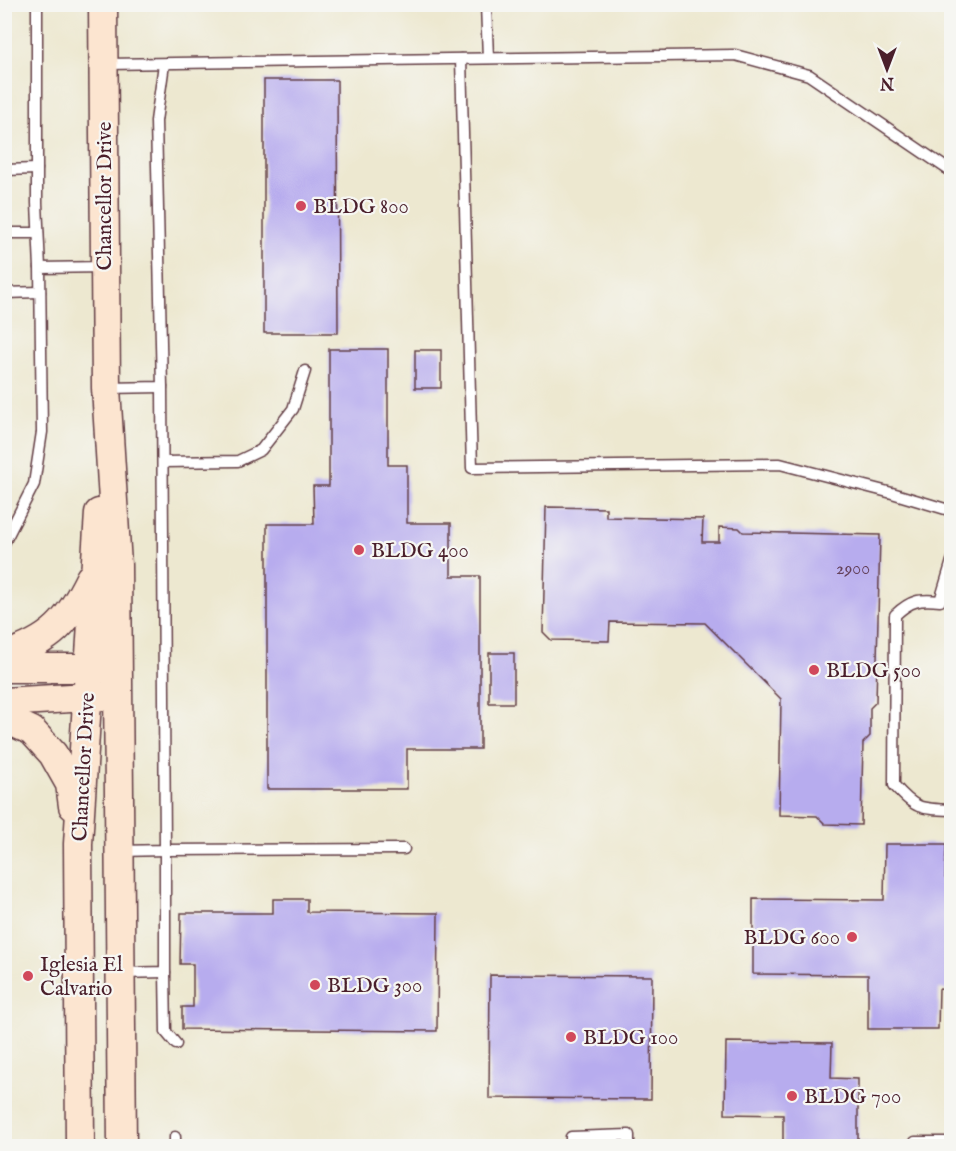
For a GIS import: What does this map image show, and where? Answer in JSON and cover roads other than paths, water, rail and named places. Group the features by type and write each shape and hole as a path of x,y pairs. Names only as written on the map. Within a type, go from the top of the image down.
{"street":[{"name":"Chancellor Drive","path":"103,4 106,388 117,565 122,1146"},
{"name":"Chancellor Drive","path":"80,1146 78,844 106,388"},
{"path":"4,656 20,651 50,635 77,606 96,565"},
{"path":"4,669 88,668 117,682"},
{"path":"4,702 86,697 117,682"},
{"path":"4,718 32,730 53,754 70,784 78,844"}],"lane":[{"path":"4,543 34,484 42,432 37,169 38,4"},
{"path":"486,4 488,58"},
{"path":"104,64 735,55 809,75 951,172"},
{"path":"461,59 472,468 780,464 951,511"},
{"path":"164,63 156,121 163,462 165,972 166,1032 176,1044"},
{"path":"4,170 37,169"},
{"path":"4,233 38,233"},
{"path":"40,268 105,267"},
{"path":"4,293 40,292"},
{"path":"163,462 238,461 261,450 293,409 305,371"},
{"path":"106,388 162,387"},
{"path":"951,561 940,601 923,600 908,604 896,615 894,785 909,803 925,809 951,810"},
{"path":"118,851 404,849"},
{"path":"120,973 165,972"},
{"path":"571,1146 571,1137 629,1135 629,1146"},
{"path":"915,1142 951,1142"}],"place":[{"name":"BLDG 800","path":"301,206"},
{"name":"BLDG 400","path":"359,550"},
{"name":"BLDG 500","path":"814,670"},
{"name":"BLDG 600","path":"852,937"},
{"name":"Iglesia El Calvario","path":"28,976"},
{"name":"BLDG 300","path":"315,985"},
{"name":"BLDG 100","path":"571,1037"},
{"name":"BLDG 700","path":"792,1096"}]}
